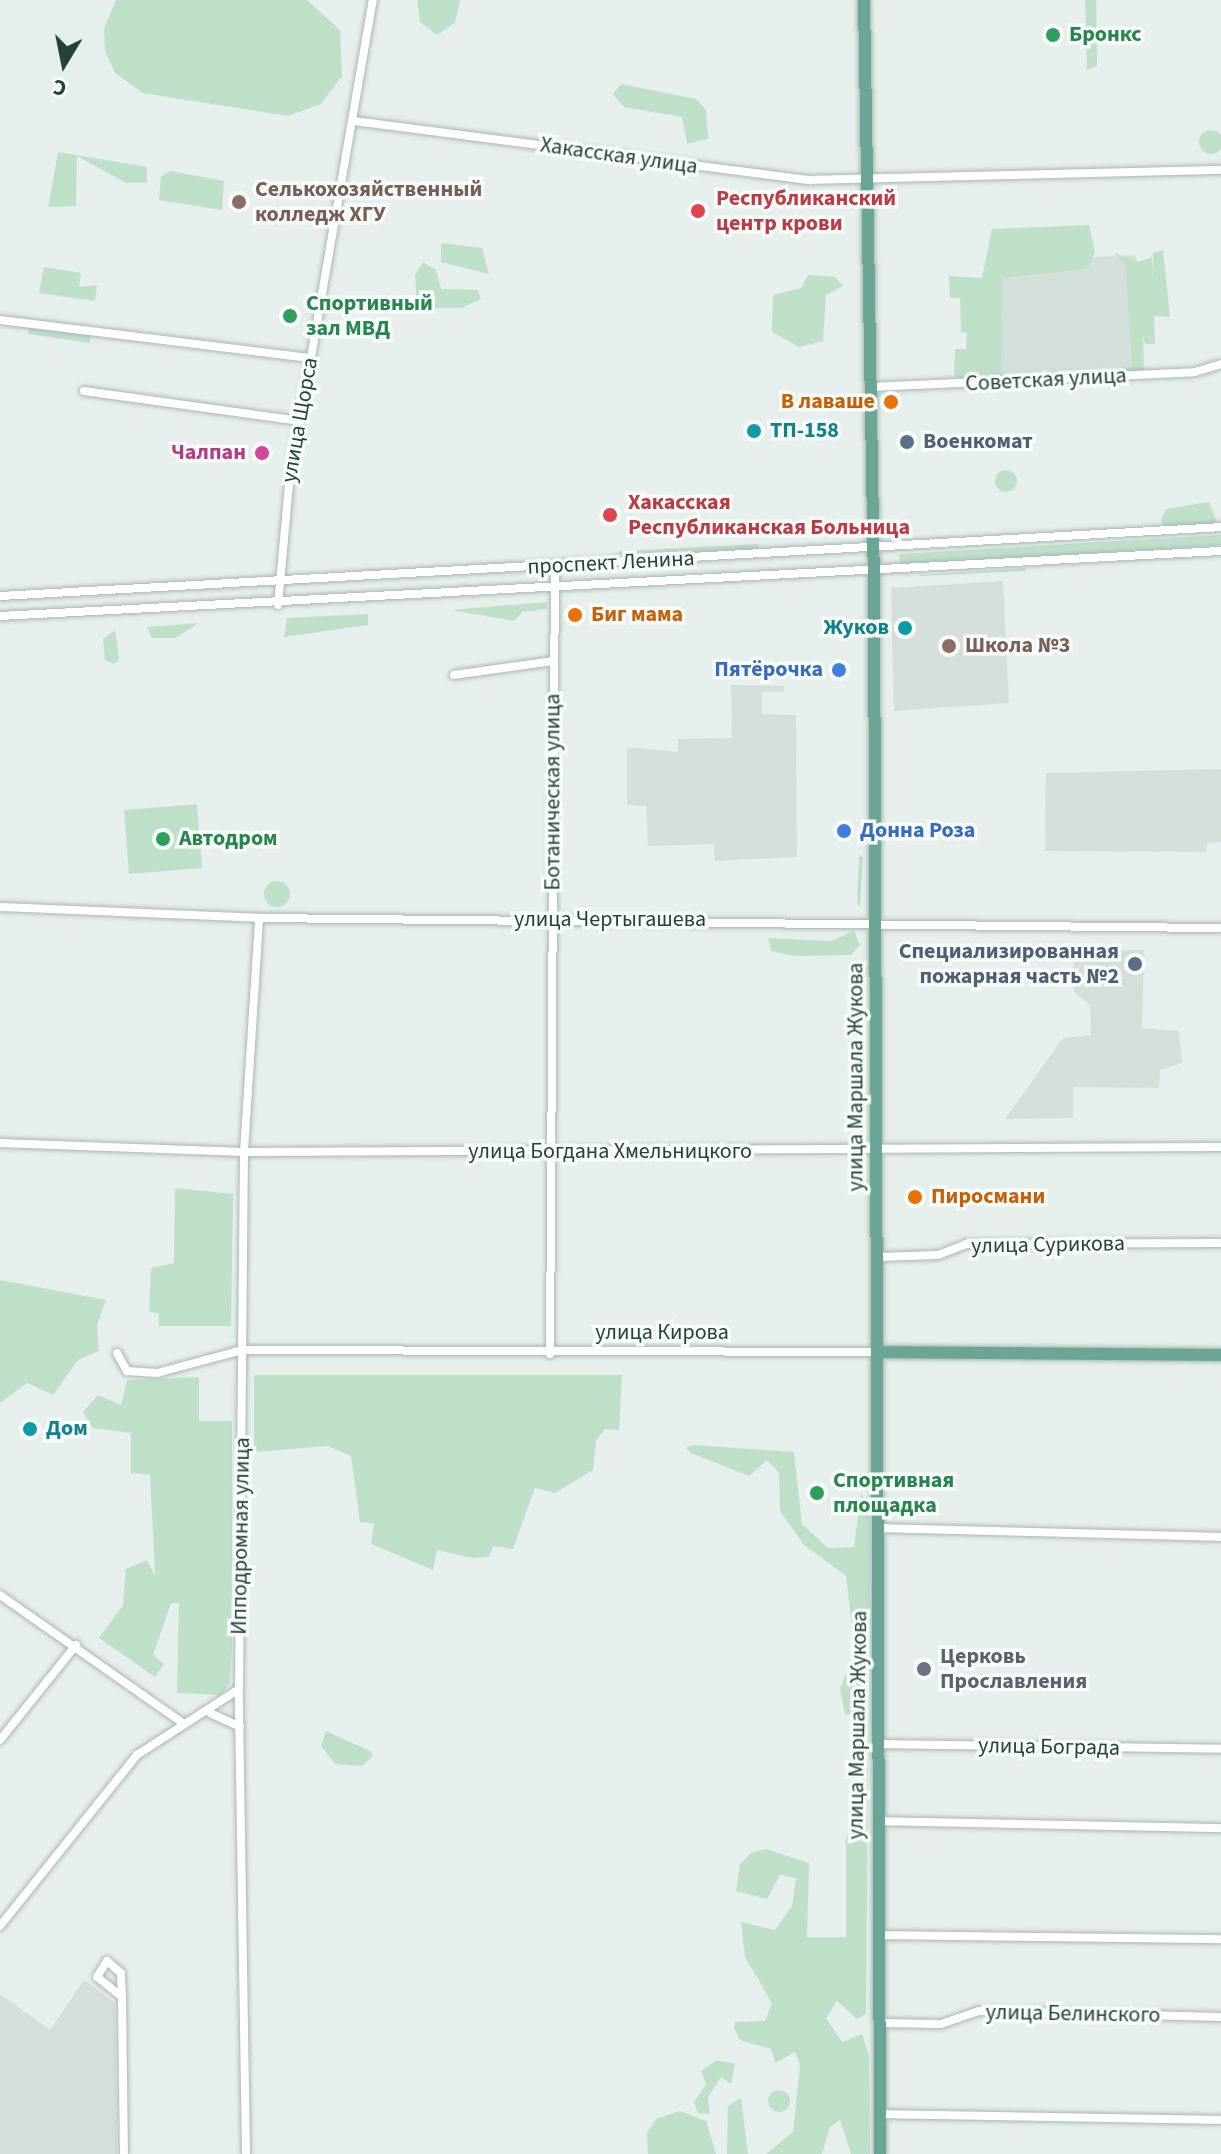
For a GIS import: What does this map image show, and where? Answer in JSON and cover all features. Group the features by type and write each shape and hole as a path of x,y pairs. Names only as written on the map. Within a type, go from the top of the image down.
{"main road":[{"name":"улица Маршала Жукова","path":"864,0 874,549 880,2154"},
{"name":"улица Кирова","path":"879,1352 1221,1355"}],"street":[{"name":"улица Щорса","path":"278,605 277,586 300,421 373,0"},
{"name":"Хакасская улица","path":"354,121 768,176 865,182 1221,170"},
{"path":"0,320 310,358"},
{"name":"Советская улица","path":"870,387 1195,372 1221,364"},
{"path":"84,391 300,421"},
{"name":"проспект Ленина","path":"0,596 277,586 555,566 1221,527"},
{"name":"проспект Ленина","path":"0,616 278,605 1221,551"},
{"name":"Ботаническая улица","path":"550,1354 555,566"},
{"path":"454,675 553,661"},
{"name":"улица Чертыгашева","path":"0,907 259,918 1221,928"},
{"name":"Ипподромная улица","path":"246,2154 239,1689 244,1152 259,918"},
{"name":"улица Богдана Хмельницкого","path":"0,1143 244,1152 551,1153 1221,1147"},
{"name":"улица Сурикова","path":"876,1257 938,1255 966,1244 1221,1243"},
{"name":"улица Кирова","path":"117,1353 127,1371 157,1373 200,1355 242,1350 550,1354 879,1352"},
{"path":"880,1528 1221,1537"},
{"path":"0,1595 76,1645 183,1723"},
{"path":"0,1740 76,1645"},
{"path":"0,1926 137,1755 183,1723 210,1713 239,1689"},
{"path":"210,1713 240,1727"},
{"name":"улица Бограда","path":"877,1744 1221,1749"},
{"path":"877,1821 1221,1828"},
{"path":"877,1935 1221,1939"},
{"path":"122,1997 124,2154"},
{"name":"улица Белинского","path":"878,2023 941,2024 979,2011 1221,2017"},
{"path":"880,2114 1221,2120"}],"shaded area":[{"path":"1136,255 1141,373 998,381 993,262"},
{"name":"Школа №3","path":"1003,581 1009,703 894,711 891,588"},
{"path":"731,685 784,686 784,692 762,692 762,714 796,715 797,857 715,861 714,844 648,846 646,806 627,805 627,747 678,752 678,739 732,738"},
{"path":"1221,769 1221,842 1207,843 1206,852 1045,851 1046,773"},
{"path":"1073,950 1144,950 1142,1028 1179,1031 1182,1063 1160,1070 1159,1088 1073,1087 1073,1118 1005,1119 1063,1038 1091,1035 1090,1005 1074,992"},
{"path":"84,1980 115,2003 117,2154 0,2154 0,1994 50,2030"}],"green space":[{"path":"116,0 307,0 340,30 342,76 321,104 288,116 143,93 115,73 105,51 104,28"},
{"path":"417,0 460,0 455,23 437,35 420,22"},
{"path":"1085,0 1096,0 1097,66 1087,70"},
{"path":"621,84 696,99 706,110 708,139 687,144 682,117 624,107 613,94"},
{"path":"1211,130 1219,134 1223,142 1219,150 1211,154 1203,150 1199,142 1203,134"},
{"path":"58,152 147,167 147,183 126,183 77,156 76,206 48,207"},
{"path":"171,171 224,181 222,210 159,200 161,176"},
{"path":"1089,225 1095,252 1087,269 1003,278 1001,373 982,383 954,376 955,349 966,349 967,333 961,332 960,298 950,298 949,276 982,278 992,229"},
{"path":"441,243 482,248 489,274 441,262"},
{"path":"1163,250 1170,317 1154,316 1155,344 1145,344 1143,335 1144,374 1048,376 1132,366 1126,266 1114,253 1138,262 1152,257 1153,279 1153,253"},
{"path":"423,262 436,270 441,289 478,290 481,299 461,308 417,308 415,275"},
{"path":"44,267 81,273 79,287 97,285 95,301 39,293"},
{"path":"808,275 835,277 843,286 826,295 823,341 799,347 772,332 773,295 801,288"},
{"path":"29,326 91,334 90,343 28,334"},
{"path":"1006,470 1014,473 1017,481 1014,489 1006,492 998,489 995,481 998,473"},
{"path":"1209,502 1218,525 1165,528 1161,520 1166,509"},
{"path":"1221,535 1221,545 901,566 899,554"},
{"path":"758,544 759,550 617,554 620,551"},
{"path":"1025,568 1026,571 919,576 920,575"},
{"path":"547,602 547,609 522,612 514,621 451,610"},
{"path":"368,614 368,625 284,637 287,618"},
{"path":"199,623 175,638 152,638 147,627"},
{"path":"115,630 119,659 114,664 105,660 103,639"},
{"name":"Автодром","path":"197,804 202,868 129,874 124,810"},
{"path":"859,855 863,857 860,907 857,903"},
{"path":"277,881 286,885 290,894 286,903 277,907 268,903 264,894 268,885"},
{"path":"854,931 860,945 851,955 794,956 771,951 768,938 831,941"},
{"path":"175,1188 233,1194 231,1326 159,1326 159,1314 149,1311 151,1268 174,1263"},
{"path":"0,1280 106,1300 97,1325 99,1351 78,1360 53,1395 27,1383 0,1403"},
{"path":"254,1375 622,1375 619,1430 605,1429 596,1441 593,1470 555,1493 535,1488 513,1549 493,1546 489,1557 472,1558 437,1550 433,1570 371,1544 374,1524 360,1522 351,1456 328,1446 254,1452"},
{"path":"199,1377 199,1421 232,1421 232,1644 230,1683 221,1695 177,1693 179,1603 171,1603 153,1655 164,1664 155,1677 99,1638 123,1605 126,1569 147,1560 155,1576 150,1475 131,1473 131,1433 93,1428 83,1412 98,1395 121,1405 127,1380"},
{"path":"693,1445 794,1452 802,1524 828,1548 854,1547 861,1493 870,1508 866,2014 857,2019 837,2001 826,2018 842,2042 862,2034 869,2055 870,2154 851,2154 840,2120 830,2127 822,2154 766,2154 793,2132 800,2064 795,2052 775,2063 771,2049 740,2040 734,2028 735,2022 765,2021 772,2003 745,1957 741,1922 775,1930 792,1906 796,1878 780,1875 767,1899 736,1891 740,1864 751,1853 766,1849 809,1863 807,1937 846,1937 846,1837 858,1822 853,1802 862,1782 861,1716 845,1714 840,1689 855,1650 846,1576 804,1545 780,1511 779,1473 767,1460 749,1476 691,1453 686,1448"},
{"path":"326,1731 372,1752 372,1757 362,1766 335,1764 321,1746"},
{"path":"717,2060 735,2064 731,2084 721,2077 708,2097 710,2114 698,2113 694,2102 706,2084 701,2071"},
{"path":"779,2090 787,2093 790,2101 787,2109 779,2112 771,2109 768,2101 771,2093"},
{"path":"741,2098 748,2154 727,2154 728,2106"},
{"path":"680,2111 706,2121 716,2154 648,2154 647,2133 656,2119"}],"place":[{"name":"Бронкс","path":"1053,35"},
{"name":"Селькохозяйственный колледж ХГУ","path":"239,202"},
{"name":"Республиканский центр крови","path":"698,211"},
{"name":"Спортивный зал МВД","path":"290,316"},
{"name":"В лаваше","path":"891,402"},
{"name":"ТП-158","path":"754,431"},
{"name":"Военкомат","path":"907,442"},
{"name":"Чалпан","path":"262,453"},
{"name":"Хакасская Республиканская Больница","path":"610,515"},
{"name":"Биг мама","path":"575,615"},
{"name":"Жуков","path":"905,628"},
{"name":"Школа №3","path":"949,646"},
{"name":"Пятёрочка","path":"839,670"},
{"name":"Донна Роза","path":"844,831"},
{"name":"Автодром","path":"163,839"},
{"name":"Специализированная пожарная часть №2","path":"1135,964"},
{"name":"Пиросмани","path":"915,1197"},
{"name":"Дом","path":"30,1429"},
{"name":"Спортивная площадка","path":"817,1493"},
{"name":"Церковь Прославления","path":"924,1669"}]}
